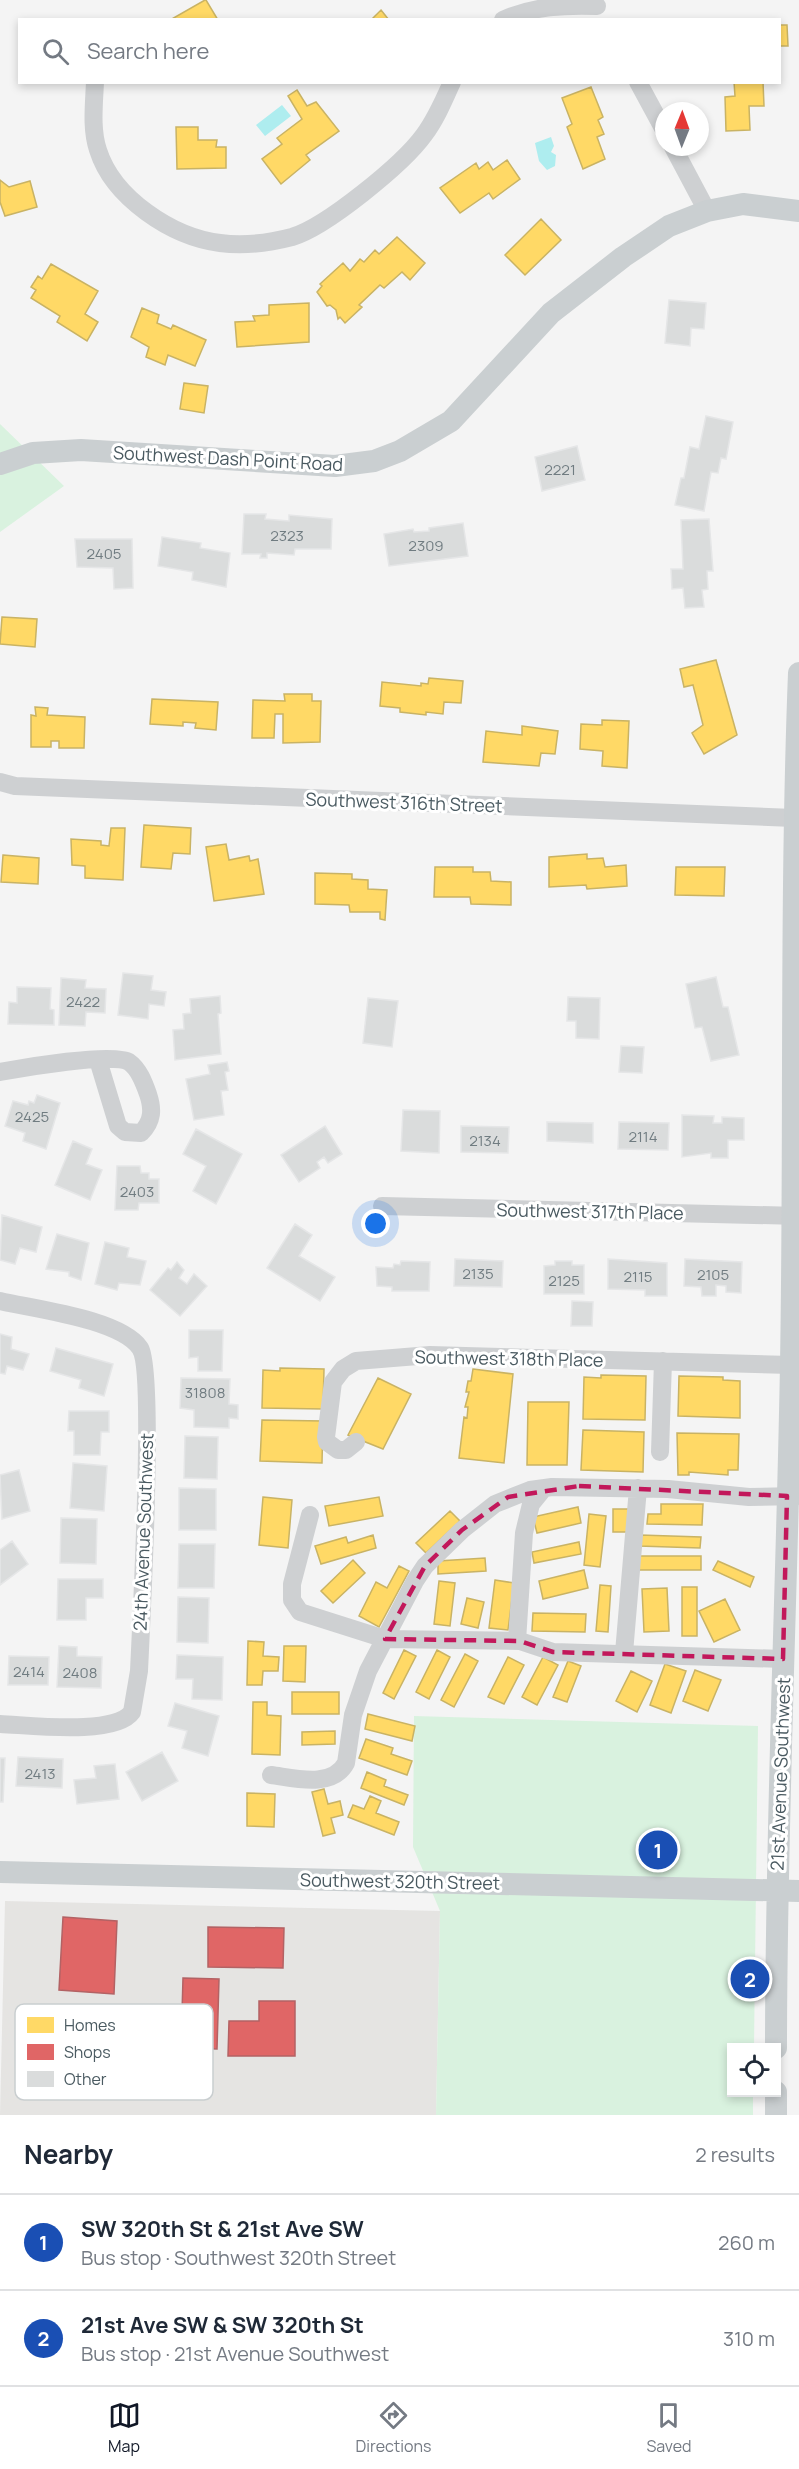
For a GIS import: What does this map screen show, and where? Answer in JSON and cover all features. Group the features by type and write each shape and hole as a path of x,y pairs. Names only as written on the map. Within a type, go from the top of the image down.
{"main road":[{"name":"Southwest Dash Point Road","path":"0,464 33,453 81,450 335,466 374,461 424,439 451,422 551,313 622,257 669,226 707,211 744,204 799,211"},
{"name":"21st Avenue Southwest","path":"776,2043 776,1890 783,1659 793,1496 791,1365 796,1216 794,818 799,673"},
{"name":"Southwest 320th Street","path":"0,1872 799,1891"},
{"path":"776,2097 776,2115"}],"street":[{"path":"507,18 518,13 550,7 600,8"},
{"path":"95,84 93,115 98,150 113,179 139,206 162,222 190,235 219,243 259,243 294,237 354,200 424,136 451,84"},
{"path":"639,84 655,113"},
{"path":"678,156 707,211"},
{"name":"Southwest 316th Street","path":"8,784 794,818"},
{"path":"0,1072 98,1060"},
{"name":"Southwest 317th Place","path":"382,1206 796,1216"},
{"name":"24th Avenue Southwest","path":"0,1301 99,1324 119,1333 141,1349 146,1366 147,1403 139,1671 135,1703 130,1715 113,1724 86,1726 0,1724"},
{"name":"Southwest 318th Place","path":"356,1442 346,1450 338,1450 327,1442 326,1437 333,1383 343,1369 356,1361 430,1355 791,1365"},
{"path":"660,1452 663,1361"},
{"path":"271,1775 319,1779 343,1770 352,1724 368,1671 425,1566 462,1530 508,1497 544,1488 639,1488 749,1497 793,1496"},
{"path":"517,1641 524,1533 531,1504 544,1488"},
{"path":"624,1653 639,1488"},
{"path":"310,1515 292,1584 292,1600 300,1612 318,1620 385,1639 517,1641 553,1652 783,1659"}],"highlighted area":[{"path":"579,1486 787,1496 783,1659 553,1652 520,1641 385,1639 425,1566 462,1530 508,1497"}],"shaded area":[{"path":"5,1901 440,1911 436,2115 0,2115"}],"green space":[{"path":"0,424 64,486 0,532"},
{"path":"414,1716 758,1726 754,2043 727,2043 727,2097 753,2097 753,2115 436,2115 440,1911 413,1847"}],"water":[{"path":"282,105 291,116 265,136 256,125"},
{"path":"551,137 554,146 551,152 556,155 555,166 547,170 539,161 535,143"}],"building: Homes":[{"path":"205,0 217,18 174,18"},
{"path":"381,10 387,18 373,18"},
{"path":"781,25 787,25 788,46 781,46"},
{"path":"734,84 763,84 764,106 749,106 750,130 726,131 725,97 735,96"},
{"path":"591,87 603,117 598,120 604,134 597,137 605,159 583,169 567,127 572,124 562,98"},
{"path":"297,90 307,106 316,102 339,131 306,155 310,160 281,184 262,159 282,144 277,138 302,119 288,96"},
{"path":"176,127 198,127 198,140 217,140 216,147 226,147 226,168 177,169"},
{"path":"507,160 520,179 493,199 489,193 460,213 440,188 476,163 479,169 488,162 493,170"},
{"path":"0,180 9,187 30,181 37,207 5,216 0,202"},
{"path":"541,219 561,240 525,275 505,255"},
{"path":"397,237 425,263 410,280 402,272 384,288 380,285 359,305 362,307 345,323 340,317 338,319 336,310 330,305 327,306 317,292 322,286 320,284 343,263 350,271 360,259 364,262 375,250 379,254"},
{"path":"51,264 98,291 85,314 98,322 87,341 57,322 60,316 31,298 36,290 31,287 38,276 42,279"},
{"path":"309,303 309,342 237,347 235,322 255,321 253,316 269,315 269,305"},
{"path":"142,308 159,315 157,323 171,329 173,325 206,340 195,366 168,355 165,365 146,357 149,347 131,337"},
{"path":"184,383 208,386 204,413 180,409"},
{"path":"2,617 37,619 35,647 0,644"},
{"path":"716,660 737,735 704,754 692,733 703,725 693,685 684,687 680,669"},
{"path":"429,678 463,681 461,703 444,702 443,714 426,712 426,715 400,712 400,708 380,706 382,682 421,686 421,683 428,684"},
{"path":"284,694 312,694 312,701 321,701 320,742 283,743 283,714 275,714 274,738 252,738 253,700 285,701"},
{"path":"152,699 218,702 216,730 195,728 196,723 183,722 183,726 150,724"},
{"path":"35,707 48,708 47,715 85,717 84,748 59,748 59,741 51,741 51,747 31,747 31,715 36,716"},
{"path":"602,720 629,721 627,768 602,766 603,751 580,749 581,724 602,725"},
{"path":"522,726 558,731 555,754 541,753 539,766 483,762 486,731 522,735"},
{"path":"144,825 191,828 190,854 173,853 171,869 141,867"},
{"path":"111,828 125,828 123,880 85,878 85,866 72,865 71,839 101,841 101,845 109,846"},
{"path":"226,844 229,860 249,856 250,861 258,859 264,894 214,901 206,847"},
{"path":"587,854 587,859 603,858 605,867 626,865 627,886 587,889 586,885 549,887 549,857"},
{"path":"3,855 39,858 38,884 1,882"},
{"path":"435,867 473,867 473,872 490,872 491,881 511,882 511,905 471,904 470,897 434,897"},
{"path":"676,867 725,867 724,896 675,895"},
{"path":"315,873 352,874 352,879 368,880 368,889 387,890 385,920 380,919 380,912 350,912 349,905 315,904"},
{"path":"280,1368 324,1369 323,1409 262,1408 263,1370 280,1371"},
{"path":"473,1369 513,1374 504,1463 459,1458 464,1417 467,1418 468,1407 465,1407 469,1392 466,1392"},
{"path":"601,1375 646,1376 645,1420 583,1419 584,1377 601,1378"},
{"path":"679,1376 723,1377 723,1380 740,1381 740,1418 678,1416"},
{"path":"378,1378 411,1394 383,1449 348,1435"},
{"path":"528,1402 569,1402 567,1465 527,1465"},
{"path":"262,1420 323,1421 322,1463 260,1461"},
{"path":"583,1430 644,1432 643,1472 581,1470"},
{"path":"677,1433 739,1434 738,1470 728,1470 728,1475 689,1472 689,1475 678,1475"},
{"path":"263,1497 292,1500 288,1548 259,1545"},
{"path":"379,1497 383,1516 329,1526 325,1506"},
{"path":"661,1504 703,1504 702,1525 647,1524 648,1514 661,1514"},
{"path":"578,1507 581,1523 537,1533 533,1517"},
{"path":"613,1509 629,1509 629,1532 613,1532"},
{"path":"450,1511 460,1521 426,1553 416,1543"},
{"path":"589,1514 606,1516 600,1567 584,1565"},
{"path":"373,1535 376,1548 321,1564 315,1546 346,1537 348,1543"},
{"path":"640,1535 701,1537 700,1548 639,1546"},
{"path":"579,1542 581,1554 534,1563 532,1552"},
{"path":"639,1556 701,1556 701,1570 638,1570"},
{"path":"485,1558 486,1571 438,1574 438,1561"},
{"path":"353,1560 365,1573 333,1603 321,1591"},
{"path":"718,1561 754,1577 750,1587 713,1570"},
{"path":"399,1566 409,1571 379,1627 359,1616 376,1582 387,1588"},
{"path":"584,1570 588,1588 543,1599 539,1581"},
{"path":"495,1580 514,1583 508,1630 489,1628"},
{"path":"439,1581 455,1583 450,1626 434,1624"},
{"path":"600,1585 611,1586 608,1632 596,1631"},
{"path":"682,1587 697,1587 697,1636 682,1636"},
{"path":"667,1588 669,1631 644,1632 642,1589"},
{"path":"467,1598 484,1602 478,1628 461,1624"},
{"path":"725,1599 740,1630 714,1642 699,1611"},
{"path":"533,1613 586,1614 585,1632 532,1631"},
{"path":"248,1641 264,1642 263,1656 279,1657 278,1671 263,1671 262,1685 247,1685"},
{"path":"284,1646 306,1646 305,1682 283,1681"},
{"path":"404,1650 416,1656 394,1699 383,1693"},
{"path":"437,1650 450,1657 429,1699 416,1692"},
{"path":"465,1654 478,1661 454,1707 441,1700"},
{"path":"508,1657 524,1665 504,1704 488,1697"},
{"path":"543,1657 558,1665 537,1705 522,1697"},
{"path":"568,1661 581,1666 567,1702 553,1697"},
{"path":"665,1664 686,1671 671,1713 650,1705"},
{"path":"695,1670 721,1680 708,1711 683,1701"},
{"path":"631,1671 652,1681 637,1712 616,1701"},
{"path":"292,1692 339,1692 339,1714 292,1714"},
{"path":"253,1702 267,1702 267,1715 281,1716 280,1755 252,1754"},
{"path":"368,1714 415,1726 412,1741 365,1729"},
{"path":"335,1731 335,1744 302,1745 302,1732"},
{"path":"366,1739 393,1748 391,1754 412,1761 407,1775 359,1758"},
{"path":"367,1772 386,1780 384,1786 408,1795 404,1805 361,1788"},
{"path":"324,1789 328,1804 340,1801 343,1815 331,1818 335,1833 323,1836 312,1792"},
{"path":"247,1793 275,1794 274,1827 247,1826"},
{"path":"370,1796 381,1801 376,1813 399,1822 394,1835 348,1817 353,1805 364,1809"}],"building: Shops":[{"path":"63,1917 117,1921 114,1994 59,1990"},
{"path":"208,1927 284,1928 283,1968 208,1967"},
{"path":"183,1978 219,1979 217,2049 213,2049 213,2004 182,2004"},
{"path":"259,2001 295,2001 295,2056 228,2056 229,2021 259,2021"}],"building: Other":[{"path":"669,300 706,303 704,329 691,328 690,346 665,343"},
{"path":"706,416 733,422 726,459 721,458 718,473 711,472 704,511 675,505 681,478 684,478 690,447 699,449"},
{"path":"577,446 585,480 542,491 535,457"},
{"path":"244,514 266,514 265,519 289,521 289,515 332,519 331,549 295,549 294,555 267,553 267,558 260,558 261,554 242,554"},
{"path":"709,519 713,571 707,571 708,589 702,590 704,607 685,608 683,588 672,589 671,569 683,569 681,520"},
{"path":"463,523 468,556 389,566 384,534 413,529 414,532 429,531 429,528"},
{"path":"162,537 201,543 200,548 230,553 226,587 192,580 193,572 158,566"},
{"path":"75,539 132,539 133,588 114,589 113,568 77,567"},
{"path":"123,973 153,976 151,990 166,992 164,1006 149,1004 148,1019 118,1015"},
{"path":"716,977 723,1007 728,1007 739,1055 711,1061 702,1027 695,1028 686,984"},
{"path":"61,978 86,980 85,988 106,989 105,1013 86,1012 85,1026 59,1025"},
{"path":"17,987 51,988 50,1009 54,1010 54,1025 8,1024 9,1002 17,1003"},
{"path":"220,996 221,1013 218,1014 221,1054 175,1060 173,1030 184,1029 183,1014 191,1013 190,999"},
{"path":"568,997 600,998 599,1039 576,1038 576,1021 567,1021"},
{"path":"368,998 398,1001 392,1047 363,1043"},
{"path":"621,1046 644,1047 642,1073 619,1072"},
{"path":"227,1062 229,1071 225,1072 228,1090 221,1091 224,1115 194,1120 186,1079 210,1074 208,1065"},
{"path":"37,1095 60,1103 46,1149 23,1141 25,1133 5,1126 13,1101 28,1105 29,1101 34,1103"},
{"path":"403,1110 440,1111 439,1153 401,1151"},
{"path":"682,1115 714,1116 713,1123 722,1123 722,1117 744,1118 744,1140 728,1140 728,1158 711,1158 711,1153 682,1157"},
{"path":"547,1122 593,1123 593,1143 547,1141"},
{"path":"619,1122 669,1123 668,1150 618,1149"},
{"path":"325,1126 342,1154 328,1163 324,1157 317,1162 320,1168 299,1182 281,1155"},
{"path":"461,1126 509,1127 508,1153 461,1152"},
{"path":"196,1129 242,1154 216,1204 193,1191 206,1166 183,1154"},
{"path":"73,1141 92,1149 86,1164 102,1170 90,1200 55,1185"},
{"path":"117,1166 140,1166 141,1173 149,1173 149,1179 159,1179 159,1203 139,1203 138,1210 115,1210"},
{"path":"2,1215 42,1227 36,1252 20,1248 15,1264 0,1260"},
{"path":"295,1224 312,1235 299,1256 335,1277 320,1301 267,1268"},
{"path":"57,1234 89,1243 81,1280 69,1276 69,1272 46,1269"},
{"path":"105,1242 129,1248 127,1257 146,1261 140,1285 119,1283 117,1290 95,1284"},
{"path":"455,1259 503,1261 502,1287 454,1286"},
{"path":"608,1259 667,1263 667,1296 645,1296 645,1290 608,1289"},
{"path":"685,1259 742,1262 741,1293 726,1292 726,1286 716,1285 716,1296 702,1296 701,1287 684,1286"},
{"path":"401,1261 430,1262 429,1291 392,1291 392,1287 377,1286 376,1267 393,1268 394,1264 400,1265"},
{"path":"555,1261 572,1261 572,1265 584,1265 584,1294 544,1294 544,1266 555,1265"},
{"path":"177,1262 184,1270 179,1278 187,1284 194,1274 207,1286 180,1316 150,1290 168,1268 171,1270"},
{"path":"572,1301 593,1302 592,1326 571,1326"},
{"path":"189,1330 223,1330 222,1371 198,1371 198,1357 189,1358"},
{"path":"0,1334 12,1337 11,1349 29,1354 23,1370 7,1366 5,1374 0,1373"},
{"path":"56,1348 113,1364 104,1396 79,1388 81,1380 50,1371"},
{"path":"181,1378 230,1379 229,1404 238,1405 238,1419 229,1418 229,1428 194,1427 194,1410 180,1408"},
{"path":"69,1411 109,1411 109,1432 101,1432 100,1455 74,1455 74,1431 68,1431"},
{"path":"185,1436 218,1437 217,1479 184,1478"},
{"path":"73,1463 107,1466 104,1511 70,1508"},
{"path":"19,1470 30,1511 2,1519 0,1475"},
{"path":"179,1488 216,1489 216,1530 179,1530"},
{"path":"61,1518 97,1519 96,1564 60,1563"},
{"path":"12,1541 28,1564 0,1585 0,1550"},
{"path":"179,1544 215,1544 214,1588 178,1588"},
{"path":"58,1579 103,1579 103,1598 86,1598 86,1620 57,1620"},
{"path":"178,1597 209,1598 208,1643 177,1642"},
{"path":"59,1646 77,1647 77,1656 102,1657 101,1688 57,1687"},
{"path":"177,1655 223,1657 222,1700 192,1699 193,1679 176,1679"},
{"path":"9,1656 49,1657 48,1685 8,1685"},
{"path":"175,1703 219,1716 208,1756 182,1748 187,1731 168,1726"},
{"path":"162,1752 178,1781 142,1801 126,1772"},
{"path":"18,1757 63,1759 62,1788 16,1786"},
{"path":"0,1758 5,1758 3,1802 0,1802"},
{"path":"115,1764 119,1799 77,1804 74,1780 96,1778 94,1766"}],"place":[{"name":"SW 320th St & 21st Ave SW","path":"658,1850"},
{"name":"21st Ave SW & SW 320th St","path":"750,1979"}]}
